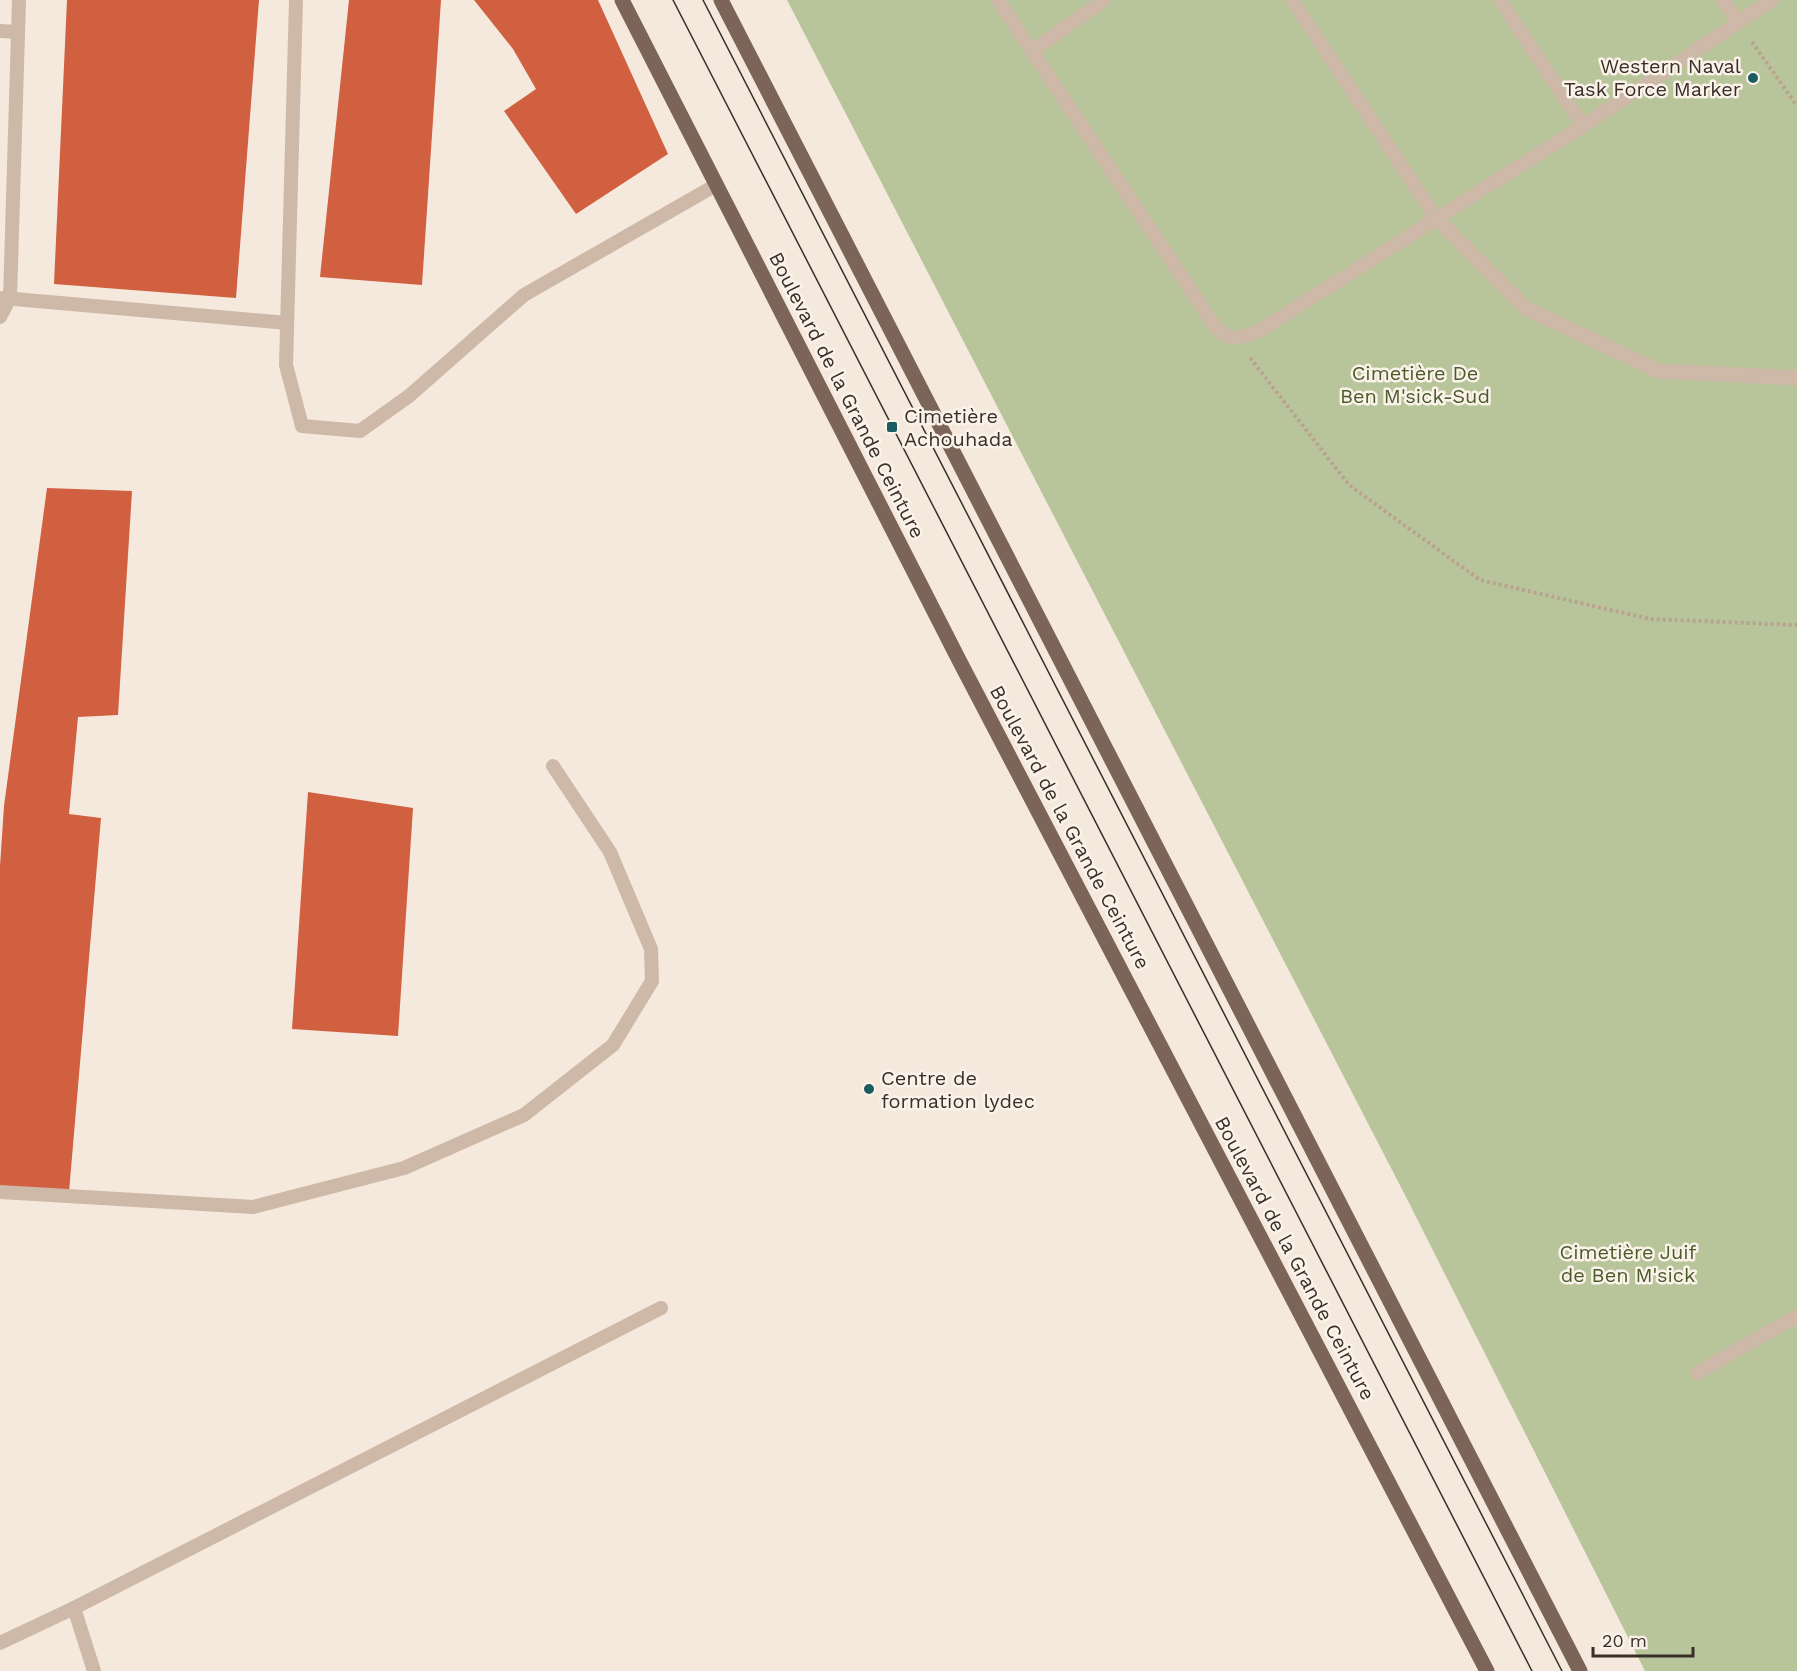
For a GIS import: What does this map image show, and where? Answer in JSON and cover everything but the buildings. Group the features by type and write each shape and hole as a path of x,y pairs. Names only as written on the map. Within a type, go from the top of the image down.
{"main road":[{"name":"Boulevard de la Grande Ceinture","path":"622,0 960,662 1487,1671"},
{"path":"721,0 1580,1671"}],"street":[{"path":"1436,218 1527,309 1659,371 1797,378"}],"lane":[{"path":"0,317 5,298 19,0"},
{"path":"296,0 286,365 302,426 360,431 409,396 524,295 716,185"},
{"path":"998,0 1216,328 1224,337 1235,339 1259,332 1582,126 1772,0"},
{"path":"1032,51 1104,0"},
{"path":"1292,0 1436,218"},
{"path":"1500,0 1582,126"},
{"path":"1723,0 1738,22"},
{"path":"0,31 18,32"},
{"path":"5,298 287,322"},
{"path":"0,1192 253,1207 404,1168 524,1115 613,1045 652,981 651,949 610,852 553,766"},
{"path":"0,1643 74,1608 661,1308"},
{"path":"1697,1373 1797,1316"},
{"path":"74,1608 94,1671"}],"path":[{"path":"1738,22 1797,106"},
{"path":"1235,339 1349,485 1480,580 1650,619 1797,625"}],"green space":[{"name":"Cimetière De Ben M'sick-Sud","path":"787,0 1797,0 1797,1671 1645,1671 1404,1193"}],"tram line":[{"path":"673,0 1532,1671"},
{"path":"703,0 1562,1671"}],"place":[{"name":"Western Naval Task Force Marker","path":"1753,78"},
{"name":"Cimetière Achouhada","path":"892,427"},
{"name":"Centre de formation lydec","path":"869,1089"}],"park label":[{"name":"Cimetière Juif de Ben M'sick","path":"1628,1264"}]}
